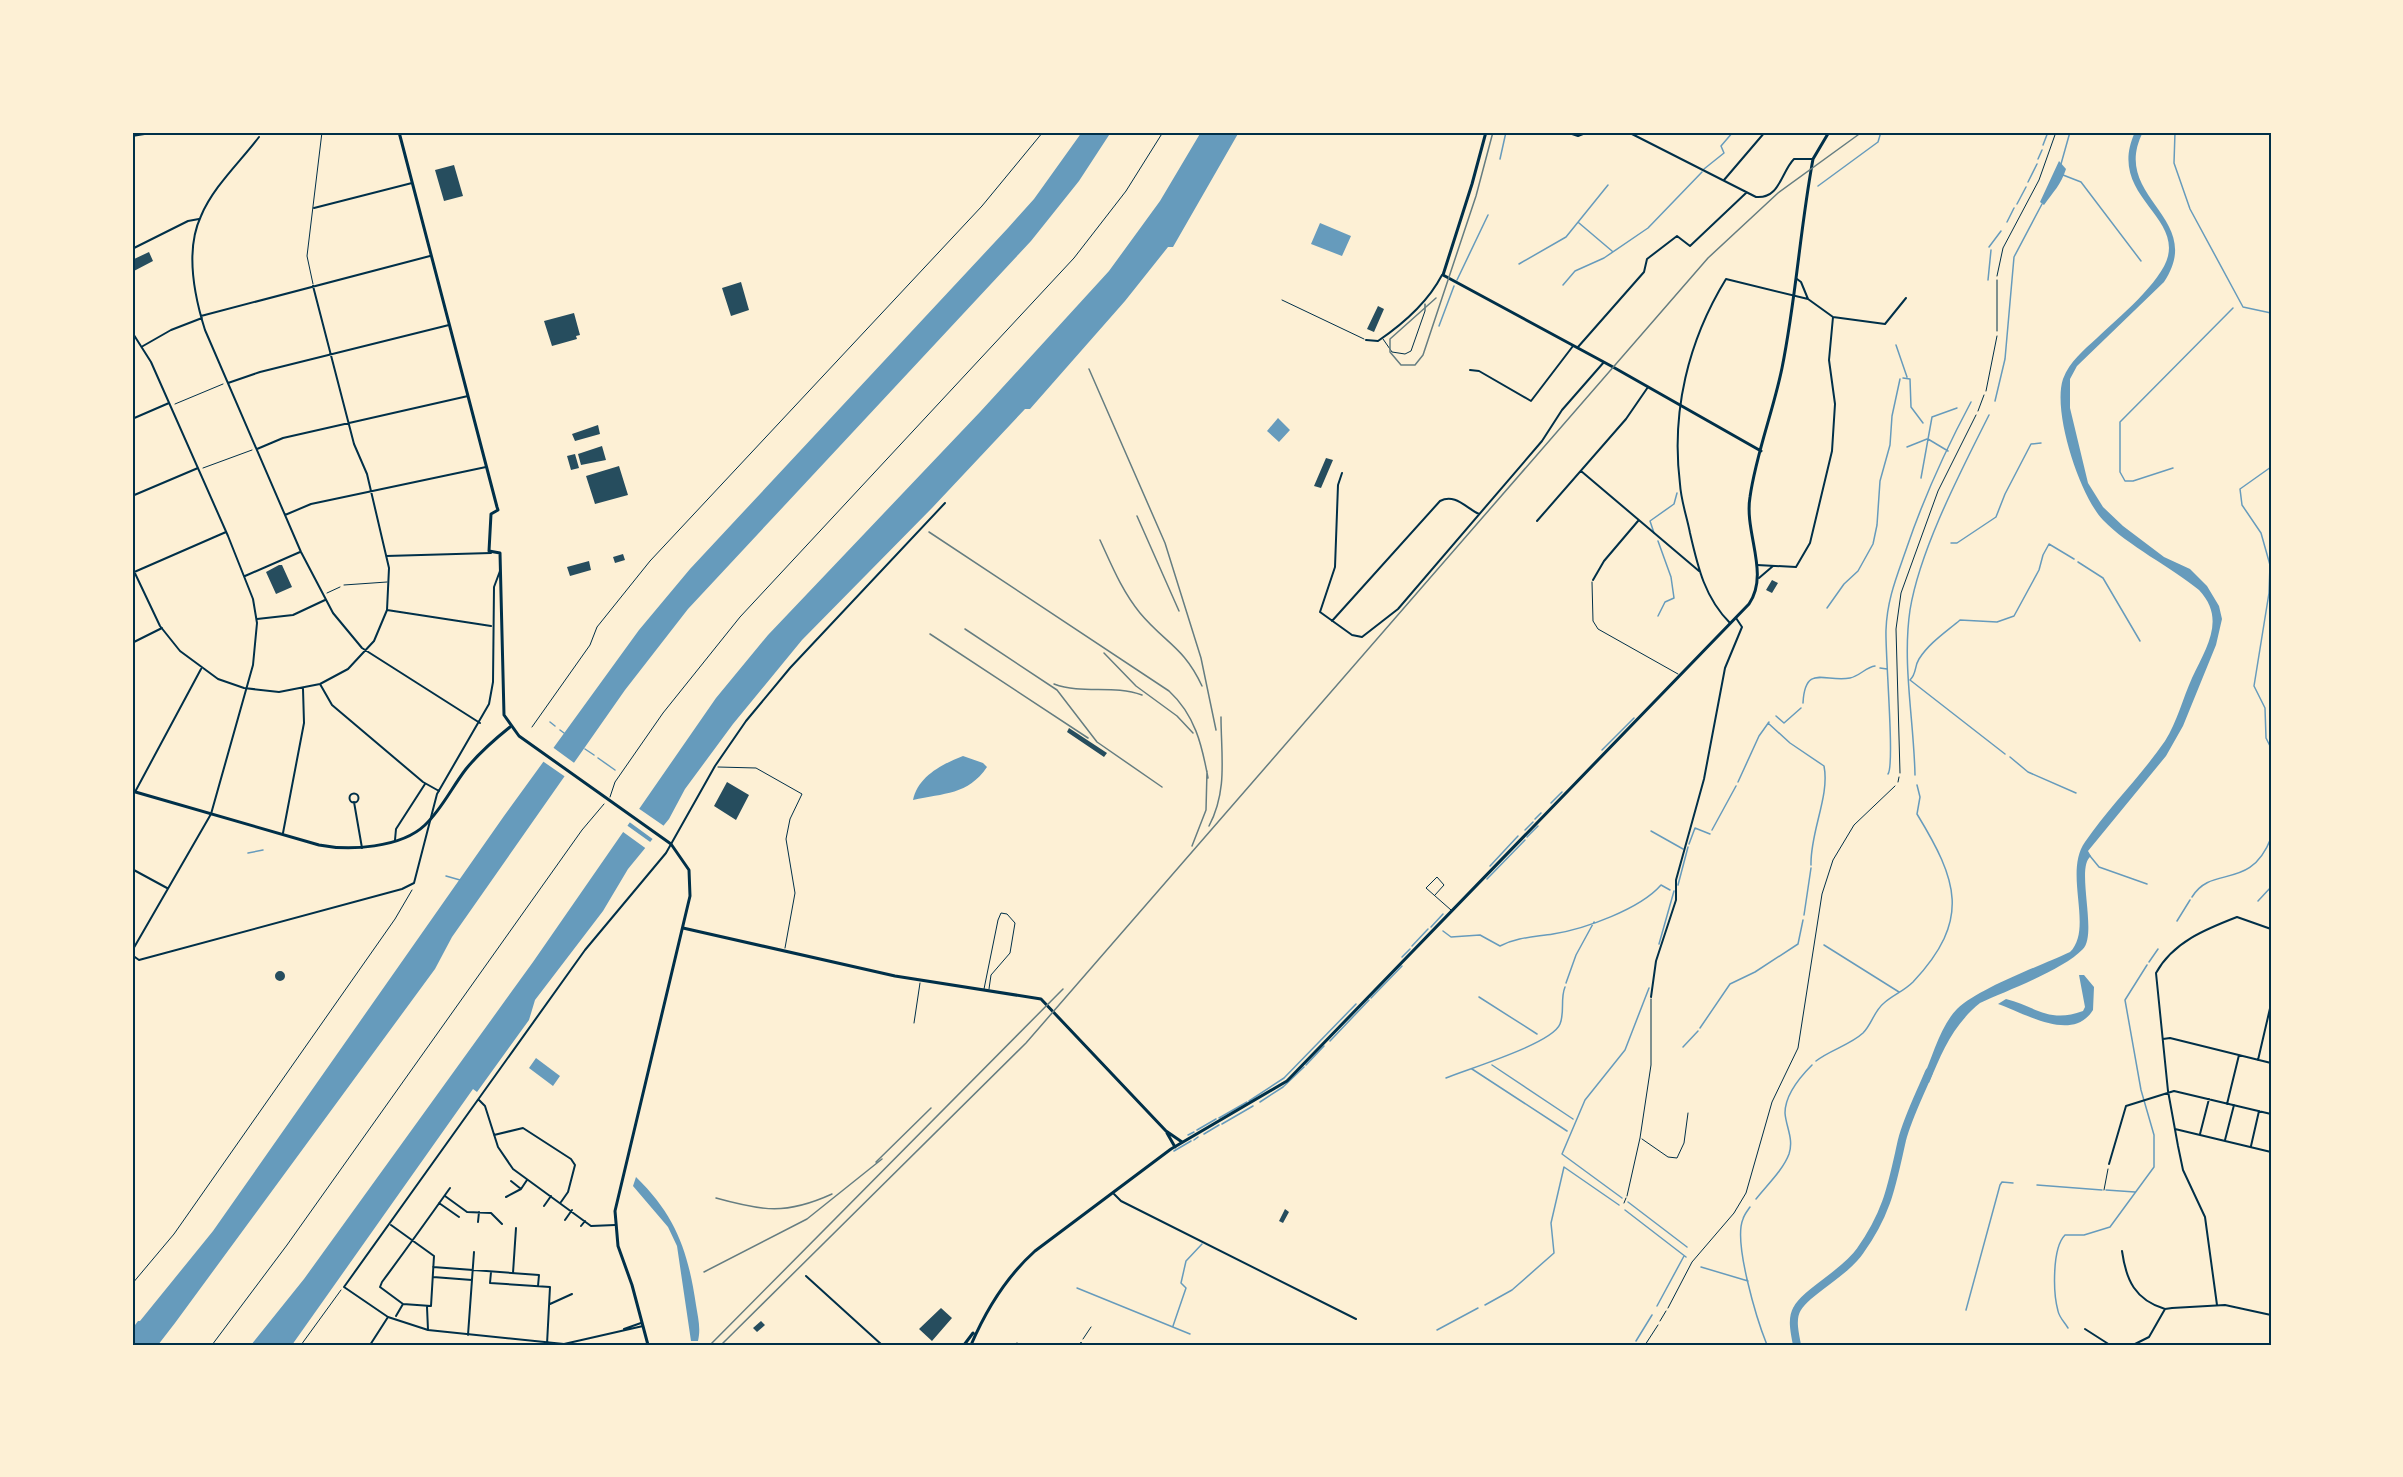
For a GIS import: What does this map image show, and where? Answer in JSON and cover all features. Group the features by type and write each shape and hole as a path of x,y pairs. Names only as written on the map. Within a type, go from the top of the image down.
{"street":[{"path":"132,136 157,132"},
{"path":"399,132 498,510 491,514 491,553"},
{"path":"1366,340 1376,341 1383,338 1423,302 1443,275 1486,132"},
{"path":"1566,132 1578,136 1588,132"},
{"path":"1628,132 1758,197 1766,196 1779,186 1794,159 1813,159"},
{"path":"1723,180 1765,132"},
{"path":"964,1345 990,1305 1023,1263 1069,1224 1114,1194 1178,1144 1287,1081 1754,598 1759,578 1749,513 1751,488 1782,369 1813,159 1829,132"},
{"path":"259,137 211,199 200,219 193,260 201,317 301,552 325,600 346,632 366,651 480,723"},
{"path":"315,208 412,183"},
{"path":"1470,370 1479,371 1532,401 1575,347 1644,272 1650,255 1677,236 1690,246 1746,193"},
{"path":"132,249 188,220 200,219"},
{"path":"143,346 201,317 431,256"},
{"path":"1443,275 1604,362 1761,452"},
{"path":"1730,623 1711,601 1699,571 1680,487 1678,437 1680,405 1695,343 1726,279 1808,299 1833,317 1885,324 1906,298"},
{"path":"1795,279 1801,282 1808,299"},
{"path":"132,567 162,628 180,651 201,669 222,681 246,688 279,692 320,684 348,669 366,651 377,634 387,610 390,582 386,556 313,286"},
{"path":"1756,565 1791,569 1800,564 1810,543 1821,503 1834,432 1834,394 1829,360 1833,317"},
{"path":"228,383 259,372 450,325"},
{"path":"132,951 211,814 246,688 256,644 257,619 245,576 226,532 143,346 133,334"},
{"path":"1342,473 1338,485 1335,567 1320,607 1321,614 1358,637 1386,620 1552,429 1562,410 1604,362"},
{"path":"1537,522 1626,419 1648,387"},
{"path":"257,449 283,438 468,396"},
{"path":"132,419 169,403"},
{"path":"285,515 311,504 487,466"},
{"path":"132,496 198,468"},
{"path":"1581,471 1699,571"},
{"path":"1332,621 1440,501 1447,498 1455,499 1479,514"},
{"path":"643,1324 581,1342 527,1343 428,1330 388,1317 344,1287 585,950 671,844 715,766 746,721 790,668 945,503"},
{"path":"1593,580 1604,561 1638,521"},
{"path":"133,573 226,532"},
{"path":"245,576 301,552"},
{"path":"386,556 500,554 502,705 510,727 526,741 671,844 684,859 691,878 691,893 683,928 618,1192 615,1226 620,1254 633,1285 648,1345"},
{"path":"1759,578 1773,566"},
{"path":"132,956 139,960 402,889 414,883 428,822 439,791 480,723 491,694 494,587 500,571"},
{"path":"494,587 500,587"},
{"path":"257,619 292,615 325,600"},
{"path":"387,610 492,626"},
{"path":"1651,997 1656,961 1676,900 1676,880 1704,779 1725,668 1742,627 1736,618"},
{"path":"132,643 162,628"},
{"path":"201,669 133,792 330,847 362,848 395,840 421,829 469,765 510,727"},
{"path":"320,684 332,705 425,784 439,791"},
{"path":"283,834 304,723 303,688"},
{"path":"395,840 396,829 425,784"},
{"path":"354,802 362,848"},
{"path":"132,869 168,888"},
{"path":"2217,1305 2205,1217 2183,1170 2175,1129 2168,1091 2156,981 2158,969 2168,955 2193,936 2237,917 2271,929"},
{"path":"683,928 759,943 784,952 920,981 1044,1000 1178,1144"},
{"path":"2258,1060 2271,1004"},
{"path":"2163,1040 2170,1038 2271,1063"},
{"path":"2227,1104 2239,1056"},
{"path":"2109,1164 2126,1106 2168,1091 2271,1114"},
{"path":"2200,1134 2209,1099"},
{"path":"479,1100 484,1106 504,1158 527,1180 585,1221 597,1227 615,1226"},
{"path":"2225,1140 2234,1105"},
{"path":"2250,1147 2259,1111"},
{"path":"494,1136 523,1128 571,1159 574,1165 572,1178 561,1202"},
{"path":"2175,1129 2271,1152"},
{"path":"1166,1131 1178,1144"},
{"path":"506,1197 521,1190 527,1180"},
{"path":"511,1181 521,1190"},
{"path":"390,1224 412,1241 434,1256 431,1306 403,1304 380,1287 412,1241 439,1203 445,1196 450,1188"},
{"path":"1114,1194 1120,1202 1356,1319"},
{"path":"445,1196 467,1212 491,1213 502,1224"},
{"path":"544,1206 551,1196"},
{"path":"439,1203 459,1217"},
{"path":"565,1220 572,1210"},
{"path":"478,1222 479,1212"},
{"path":"581,1226 585,1221"},
{"path":"513,1274 516,1228"},
{"path":"2122,1251 2126,1277 2133,1289 2149,1303 2165,1309 2217,1305 2271,1315"},
{"path":"468,1335 474,1252"},
{"path":"433,1267 539,1275 538,1287"},
{"path":"491,1272 490,1283 550,1287 548,1344"},
{"path":"806,1276 882,1345"},
{"path":"432,1277 472,1280"},
{"path":"550,1304 572,1294"},
{"path":"396,1317 403,1304"},
{"path":"427,1306 428,1330"},
{"path":"2133,1345 2149,1337 2165,1309"},
{"path":"370,1345 388,1317"},
{"path":"2085,1329 2110,1345"},
{"path":"970,1345 974,1332"}],"lane":[{"path":"313,286 307,256 315,208 322,132"},
{"path":"1997,280 1997,331"},
{"path":"1282,300 1366,340"},
{"path":"1383,338 1392,352 1405,354 1411,351 1425,311 1423,302"},
{"path":"1978,411 1984,395"},
{"path":"1593,580 1593,621 1598,629 1680,675"},
{"path":"344,585 390,582"},
{"path":"715,766 756,768 802,794 790,819 786,839 795,893 784,952"},
{"path":"1898,782 1899,777"},
{"path":"1435,895 1444,885 1437,877 1426,888 1452,911"},
{"path":"1001,913 1007,914 1015,923 1010,953 991,975 986,990 999,916 1001,913"},
{"path":"914,1023 920,981"},
{"path":"1627,1196 1640,1138 1651,1058 1651,997"},
{"path":"1640,1138 1668,1157 1677,1158 1684,1143 1688,1113"},
{"path":"1660,1321 1666,1311"},
{"path":"1017,1343 1021,1345"}],"path":[{"path":"532,727 590,645 597,627 650,561 982,206 1043,132"},
{"path":"614,792 615,782 663,712 740,617 1074,258 1126,191 1163,132"},
{"path":"1997,280 2003,248 2039,180 2056,132"},
{"path":"1984,395 1993,365 1997,331"},
{"path":"175,404 224,384"},
{"path":"1899,777 1902,752 1896,629 1901,594 1938,492 1978,411"},
{"path":"198,468 257,449"},
{"path":"323,596 344,585"},
{"path":"1666,1311 1692,1262 1734,1213 1746,1193 1772,1102 1798,1048 1822,894 1833,860 1854,825 1898,782"},
{"path":"212,1345 287,1245 577,836 605,803"},
{"path":"132,1284 174,1234 249,1129 399,913 414,883"},
{"path":"2104,1190 2109,1164"},
{"path":"1624,1203 1627,1196"},
{"path":"301,1345 339,1291"},
{"path":"1645,1345 1660,1321"},
{"path":"1081,1344 1091,1327"}],"water":[{"path":"1082,132 1111,132 1079,181 1031,241 688,609 625,690 452,937 435,969 175,1323 158,1345 132,1345 132,1329 213,1231 504,816 639,630 690,569 1034,199"},
{"path":"1201,132 1239,132 1173,247 1168,247 1125,301 1030,409 1025,409 932,508 802,640 733,724 685,789 669,819 628,869 603,911 535,1000 529,1020 477,1092 473,1089 292,1345 251,1345 304,1279 533,962 716,698 768,635 980,412 1109,271 1160,201"},
{"path":"2135,132 2143,132 2136,155 2138,174 2167,223 2174,240 2174,260 2164,282 2077,366 2070,379 2070,408 2088,483 2103,507 2123,526 2164,557 2190,569 2207,586 2219,606 2222,619 2216,645 2183,726 2166,756 2088,851 2091,856 2087,862 2085,886 2088,929 2087,941 2083,949 2049,972 1980,1003 1955,1030 1929,1083 1922,1080 1941,1033 1957,1009 1995,985 2070,952 2077,942 2079,855 2094,829 2165,741 2211,633 2213,622 2211,611 2199,590 2113,530 2094,508 2077,474 2061,412 2063,379 2069,367 2148,288 2164,266 2168,256 2168,241 2163,227 2136,187 2130,171 2129,153"},
{"path":"2059,161 2066,169 2064,175 2044,205 2040,202"},
{"path":"1320,223 1351,236 1342,256 1311,244"},
{"path":"1278,418 1290,430 1279,442 1267,431"},
{"path":"963,756 983,763 987,767 972,783 963,788 913,800 925,778 946,763"},
{"path":"2079,975 2084,975 2094,987 2093,1010 2084,1020 2073,1025 2047,1023 1998,1004 2006,999 2051,1015 2061,1016 2083,1011 2085,1007"},
{"path":"536,1058 560,1076 553,1086 529,1068"},
{"path":"636,1177 661,1206 678,1235 693,1286 698,1319 698,1341 691,1341 677,1246 668,1227 633,1186"}],"pier":[{"path":"551,746 577,765 567,778 541,760"},
{"path":"638,808 664,826 654,840 628,821"},
{"path":"625,824 653,844 648,850 619,829"}],"building":[{"path":"454,165 463,196 444,201 435,170"},
{"path":"149,252 153,261 132,272 132,260"},
{"path":"741,282 749,310 731,316 722,288"},
{"path":"1378,306 1384,309 1374,332 1367,329"},
{"path":"574,313 580,335 576,336 577,339 552,346 544,321"},
{"path":"598,425 600,434 575,441 572,434"},
{"path":"602,446 606,460 581,465 578,454"},
{"path":"575,454 579,468 571,470 567,456"},
{"path":"1326,458 1333,460 1321,488 1314,486"},
{"path":"619,466 628,495 595,504 586,476"},
{"path":"623,554 625,560 615,563 613,557"},
{"path":"589,561 591,570 570,576 567,567"},
{"path":"282,565 292,587 276,594 266,572"},
{"path":"1772,580 1778,583 1772,593 1766,590"},
{"path":"1069,728 1107,753 1104,757 1067,732"},
{"path":"727,782 749,795 736,820 714,806"},
{"path":"280,971 285,976 280,981 275,976"},
{"path":"1285,1209 1289,1212 1283,1223 1279,1221"},
{"path":"941,1308 952,1318 932,1341 919,1329"},
{"path":"761,1321 765,1325 757,1332 753,1328"}],"waterway":[{"path":"1500,159 1506,132"},
{"path":"1704,169 1724,153 1721,146 1733,132"},
{"path":"1818,186 1878,142 1881,132"},
{"path":"2043,145 2048,132"},
{"path":"2061,164 2070,132"},
{"path":"2175,132 2174,163 2190,209 2243,307 2271,313"},
{"path":"2038,159 2042,150"},
{"path":"2028,182 2037,164"},
{"path":"1563,285 1575,271 1604,258 1648,228 1702,172"},
{"path":"2063,175 2081,182 2141,261"},
{"path":"1519,264 1566,237 1608,185"},
{"path":"2017,204 2026,187"},
{"path":"1995,401 2005,359 2014,257 2042,204"},
{"path":"2007,222 2014,208"},
{"path":"1457,280 1488,215"},
{"path":"1579,223 1612,251"},
{"path":"1989,247 2001,231"},
{"path":"1988,280 1991,250"},
{"path":"1439,326 1454,286"},
{"path":"2173,468 2133,481 2125,481 2120,472 2120,422 2233,308"},
{"path":"1896,345 1907,377"},
{"path":"1903,378 1910,379 1911,407 1923,423"},
{"path":"1827,608 1844,584 1858,571 1873,544 1877,525 1880,481 1890,445 1892,416 1900,379"},
{"path":"1888,774 1890,751 1886,630 1890,598 1928,492 1971,402"},
{"path":"1921,478 1932,417 1957,408"},
{"path":"1915,775 1907,651 1910,610 1915,586 1932,536 1954,485 1989,415"},
{"path":"1907,447 1927,439"},
{"path":"1928,439 1948,451"},
{"path":"1951,543 1957,543 1996,517 2005,494 2031,444 2041,443"},
{"path":"2271,467 2240,489 2242,505 2261,533 2270,565 2269,593 2254,686 2265,708 2266,738 2271,748"},
{"path":"1654,533 1650,521 1674,504 1677,493"},
{"path":"1658,541 1671,577 1674,598 1665,602 1658,616"},
{"path":"2005,754 1910,680 1923,653 1960,620 1997,622 2014,616 2039,570 2049,544 2074,559"},
{"path":"2078,562 2103,578 2140,641"},
{"path":"1803,703 1805,691 1812,679 1818,677 1850,678 1875,666"},
{"path":"1880,668 1887,669"},
{"path":"1776,716 1784,723 1801,708"},
{"path":"1602,750 1634,718"},
{"path":"550,722 555,726"},
{"path":"1738,782 1759,736 1769,722"},
{"path":"1768,723 1790,743 1824,766 1824,789 1813,840 1811,865"},
{"path":"560,730 564,733"},
{"path":"585,749 594,755"},
{"path":"2010,757 2028,772 2076,793"},
{"path":"598,758 615,770"},
{"path":"1816,1061 1863,1033 1881,1006 1913,982 1932,959 1944,938 1951,919 1952,899 1949,880 1942,859 1917,814 1920,797 1917,785"},
{"path":"1712,830 1736,786"},
{"path":"1551,803 1562,792"},
{"path":"1535,819 1541,813"},
{"path":"1525,830 1533,822"},
{"path":"1527,837 1538,826"},
{"path":"1689,844 1695,828 1710,834"},
{"path":"1651,831 1683,849"},
{"path":"1490,866 1518,836"},
{"path":"2192,897 2200,887 2210,881 2242,872 2253,865 2262,855 2271,838"},
{"path":"1487,879 1525,840"},
{"path":"1678,885 1688,847"},
{"path":"248,853 263,850"},
{"path":"2090,856 2099,867 2147,884"},
{"path":"1804,915 1811,868"},
{"path":"446,876 460,880"},
{"path":"1443,931 1451,937 1480,935 1500,946 1519,939 1596,923 1640,902 1661,885 1670,890"},
{"path":"2258,901 2271,887"},
{"path":"1659,944 1674,891"},
{"path":"2177,921 2190,900"},
{"path":"1431,927 1443,914"},
{"path":"1700,1028 1730,984 1755,972 1798,944 1803,920"},
{"path":"1566,983 1576,955 1594,922"},
{"path":"1412,946 1428,929"},
{"path":"1824,945 1899,992"},
{"path":"1402,957 1410,949"},
{"path":"2149,962 2158,949"},
{"path":"2068,1328 2059,1313 2055,1293 2056,1260 2061,1241 2065,1235 2084,1235 2110,1227 2154,1167 2154,1135 2141,1090 2125,1000 2147,965"},
{"path":"1371,998 1402,966"},
{"path":"1446,1078 1526,1048 1554,1032 1560,1024 1565,987"},
{"path":"1622,1198 1562,1154 1585,1100 1625,1050 1649,988"},
{"path":"1479,997 1537,1034"},
{"path":"1330,1041 1369,1000"},
{"path":"1249,1101 1284,1078 1356,1004"},
{"path":"1683,1047 1698,1031"},
{"path":"1306,1065 1324,1046"},
{"path":"1492,1065 1573,1119"},
{"path":"1756,1199 1779,1172 1789,1154 1791,1143 1785,1113 1786,1106 1794,1086 1812,1065"},
{"path":"1260,1102 1283,1087 1304,1067"},
{"path":"1472,1069 1567,1131"},
{"path":"1797,1345 1794,1322 1797,1309 1853,1259 1877,1223 1892,1184 1905,1131 1929,1072"},
{"path":"1219,1118 1247,1102"},
{"path":"1222,1124 1253,1106"},
{"path":"1197,1130 1216,1119"},
{"path":"1204,1134 1219,1125"},
{"path":"1188,1135 1194,1132"},
{"path":"1194,1140 1198,1137"},
{"path":"1174,1151 1191,1141"},
{"path":"1485,1305 1512,1290 1554,1253 1551,1223 1564,1167 1619,1205"},
{"path":"1966,1310 2000,1185 2002,1182 2013,1183"},
{"path":"2037,1185 2102,1190"},
{"path":"2106,1190 2135,1192"},
{"path":"1628,1202 1687,1247"},
{"path":"1750,1207 1743,1219 1741,1245 1752,1300 1767,1345"},
{"path":"1625,1210 1686,1257"},
{"path":"1173,1326 1186,1288 1181,1283 1186,1261 1202,1244"},
{"path":"1657,1306 1684,1256"},
{"path":"1701,1267 1748,1281"},
{"path":"1077,1288 1190,1334"},
{"path":"1437,1330 1478,1308"},
{"path":"1636,1341 1652,1315"}],"tram line":[{"path":"1436,298 1390,339 1390,352 1401,365 1415,365 1423,355 1476,196 1493,132"}],"railway":[{"path":"721,1345 1026,1043 1708,258 1778,193 1862,132"},
{"path":"1089,369 1165,543 1201,658 1216,730"},
{"path":"1137,516 1179,611"},
{"path":"929,532 1169,691 1185,710 1196,731 1208,778"},
{"path":"1100,540 1134,605 1188,662 1202,686"},
{"path":"965,629 1057,690 1097,742 1162,787"},
{"path":"930,634 1088,738"},
{"path":"1104,653 1136,686 1177,716 1193,733"},
{"path":"1054,684 1076,689 1120,690 1142,695"},
{"path":"1209,826 1215,813 1221,786 1221,717"},
{"path":"1192,846 1206,810 1207,771"},
{"path":"710,1345 1063,989"},
{"path":"876,1162 931,1108"},
{"path":"704,1272 807,1219 882,1159"},
{"path":"716,1198 747,1206 774,1209 801,1205 832,1194"}]}
